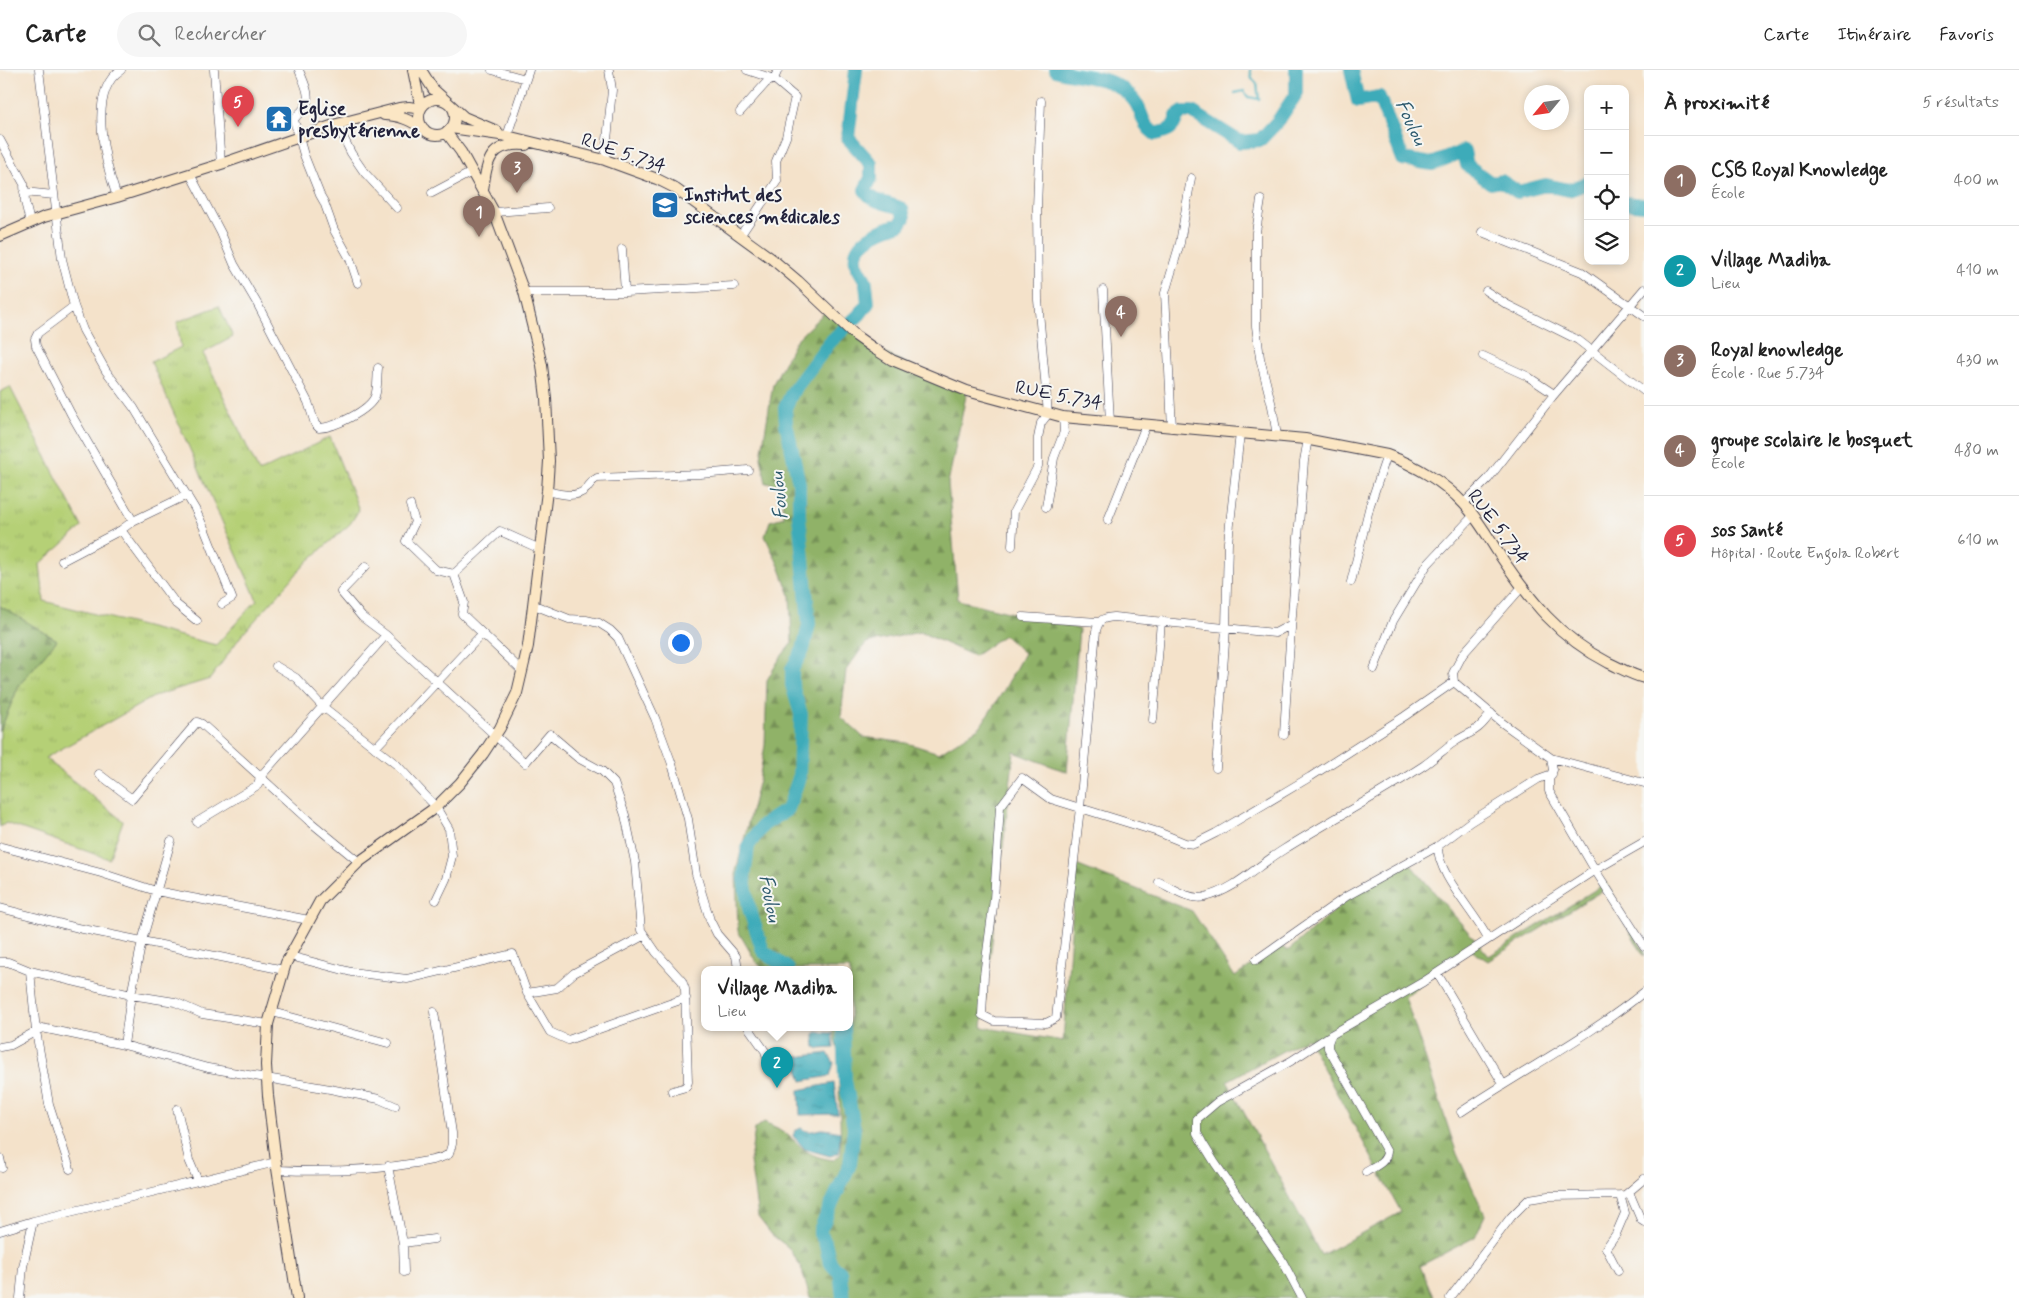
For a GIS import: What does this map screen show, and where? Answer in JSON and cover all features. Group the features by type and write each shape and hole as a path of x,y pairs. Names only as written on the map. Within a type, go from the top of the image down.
{"street":[{"path":"39,70 62,259 74,306 83,330 106,370 134,408 187,495 204,528 232,598 222,604"},
{"path":"117,197 108,172 101,129 105,93 110,79 121,70"},
{"path":"214,70 221,164"},
{"path":"299,70 307,92 308,101 294,120 304,156 334,230 350,259 358,283"},
{"path":"413,70 421,109 419,120 430,133"},
{"path":"421,70 454,114 453,124 448,130 430,133"},
{"path":"492,70 526,79"},
{"path":"421,109 429,101 440,99 464,117 507,136 529,70"},
{"path":"605,160 612,90 609,70"},
{"path":"740,236 777,181 776,161 786,137 795,97 774,79 747,70"},
{"path":"740,112 766,83 774,79 778,70"},
{"path":"1012,546 1014,511 1038,466 1038,438 1041,423 1048,414 1038,300 1037,208 1041,101"},
{"path":"0,236 30,222 190,174 337,124 409,106 421,109"},
{"path":"373,115 394,115 410,121 430,133 448,145 481,187"},
{"path":"337,124 351,153 364,172 397,208"},
{"path":"299,1297 277,1166 267,1079 268,1024 284,970 320,901 359,862 436,806 460,784 484,754 517,693 528,646 534,605 549,461 545,390 538,343 524,292 494,212 448,130"},
{"name":"RUE 5.734","path":"448,130 507,136 605,160 657,179 673,187 798,281 856,336 892,360 967,391 1064,417 1308,439 1387,455 1426,473 1464,503 1522,587 1556,627 1589,652 1616,667 1644,678"},
{"path":"0,140 23,181 30,222"},
{"path":"481,187 492,153 502,147 513,144 562,150"},
{"path":"432,193 470,172"},
{"path":"190,174 234,264 258,305 303,393 315,424 319,428 336,426 365,408 375,398 378,368"},
{"path":"1172,428 1165,293 1180,243 1191,178"},
{"path":"24,192 54,195"},
{"path":"1261,200 1256,232 1256,326 1260,358 1272,406 1277,436"},
{"path":"494,212 548,208"},
{"path":"1482,232 1582,272 1644,316"},
{"path":"622,248 625,292"},
{"path":"524,292 625,292 734,286"},
{"path":"1464,503 1488,479 1554,394 1644,289"},
{"path":"1103,290 1110,422"},
{"path":"1486,291 1511,307 1566,332 1644,391"},
{"path":"74,306 38,333 36,346 71,414 133,521"},
{"path":"1483,356 1527,376 1554,394"},
{"path":"1046,507 1056,452 1064,432 1064,417"},
{"path":"1108,520 1146,425"},
{"path":"1216,768 1226,628 1228,542 1240,433"},
{"path":"1284,735 1301,485 1308,439"},
{"path":"1351,582 1370,505 1387,455"},
{"path":"547,491 570,495 579,494 586,490 591,482 597,478 748,470"},
{"path":"62,562 121,530 133,521 187,495"},
{"path":"410,505 415,522 406,541 436,570 454,574"},
{"path":"1374,669 1393,621 1427,565 1473,516"},
{"path":"121,530 176,604 197,622"},
{"path":"454,574 500,531 540,549"},
{"path":"366,566 341,592 362,617 386,635 525,763 550,734 578,758 602,771 614,783 625,815 635,862 640,930 682,981 686,998 688,1082 683,1089 672,1091"},
{"path":"454,574 464,602 462,614 522,671"},
{"path":"1454,682 1454,673 1462,654 1522,587"},
{"path":"534,605 568,619 599,623 618,638 655,718 672,764 688,819 696,874 710,920 717,934 736,956 738,966"},
{"path":"1023,617 1098,622"},
{"path":"1290,625 1275,633 1114,617 1103,618 1098,622 1080,808 1056,1018 1046,1023 994,1021 982,1015 984,975 994,899 1000,807 1022,778 1051,799 1080,808 1158,832 1185,844 1194,844 1232,824 1310,777 1454,682"},
{"path":"1153,720 1161,622"},
{"path":"375,748 482,634"},
{"path":"197,822 258,785 260,777 386,635"},
{"path":"276,666 296,678 322,706 397,765 436,806 449,829 452,856 446,879 436,900"},
{"path":"1454,682 1491,713 1551,758 1644,783"},
{"path":"1159,882 1192,897 1203,898 1221,891 1282,851 1422,766 1451,744 1470,735 1478,729 1491,713"},
{"path":"99,774 132,799 196,722 202,724 260,777 359,862"},
{"path":"1551,758 1554,766 1548,785 1550,791 1595,870 1644,946"},
{"path":"1256,960 1347,896 1438,846 1470,822 1538,779 1552,774"},
{"path":"124,1045 130,995 142,941 171,841"},
{"path":"1302,1298 1282,1260 1214,1163 1197,1133 1197,1119 1217,1102 1291,1061 1437,973 1595,870 1644,842"},
{"path":"1438,846 1438,857 1443,868 1467,907 1480,923 1488,939"},
{"path":"2,847 101,873 156,892 309,920"},
{"path":"0,908 78,928 284,970"},
{"path":"527,993 557,988 574,973 643,936"},
{"path":"290,956 351,972 407,979 513,954 527,993 550,1032 568,1040 686,998"},
{"path":"0,962 8,962 30,972 130,995 175,1002 202,1014 268,1024"},
{"path":"30,972 36,1031 49,1104 70,1169"},
{"path":"1437,973 1503,1084"},
{"path":"1461,1112 1616,1015 1644,992"},
{"path":"272,1012 388,1043"},
{"path":"0,1231 34,1220 198,1181 277,1166 324,1172 388,1166 446,1156 451,1151 452,1133 434,1012"},
{"path":"0,1047 11,1045 42,1028 124,1045 208,1068 371,1098 396,1106"},
{"path":"751,1031 765,1051 770,1067"},
{"path":"1331,1036 1328,1048 1387,1152 1387,1157 1383,1162 1366,1172"},
{"path":"177,1110 189,1160 198,1181"},
{"path":"0,1158 2,1168"},
{"path":"388,1166 403,1243 404,1272"},
{"path":"1450,1298 1511,1217 1529,1199 1548,1196 1625,1195 1644,1179"},
{"path":"1629,1192 1641,1220 1644,1222"},
{"path":"1618,1271 1606,1248 1616,1234 1625,1213 1620,1195"},
{"path":"20,1298 23,1267 34,1220"},
{"path":"403,1243 434,1239"}],"green space":[{"path":"219,306 233,337 203,353 259,472 330,437 359,510 350,524 308,561 241,636 210,679 157,695 45,758 123,821 109,859 6,823 0,827 0,731 19,685 57,640 0,606 0,392 10,387 82,527 40,564 44,601 216,645 257,600 151,362 181,347 177,322"},
{"path":"828,309 873,348 967,391 948,483 958,600 1079,629 1067,772 1014,752 982,1027 1063,1041 1076,865 1192,911 1235,977 1279,945 1288,951 1357,891 1410,864 1489,956 1606,883 1644,951 1644,956 1605,889 1488,961 1466,947 1405,997 1457,1154 1485,1215 1475,1237 1420,1266 1434,1298 810,1298 801,1267 788,1247 772,1235 758,1217 750,1161 755,1129 764,1122 780,1130 805,1150 816,1156 834,1160 841,1154 838,1052 833,1031 853,1031 853,966 761,966 756,962 738,931 736,871 759,780 765,745 767,680 780,658 792,643 790,595 765,536 770,521 784,517 781,485 766,483 761,457 773,384 796,340","holes":["920,632 974,656 1004,635 1024,653 1004,690 980,727 939,753 907,743 863,737 841,717 846,670 866,643","1307,1038 1401,1212 1321,1255 1227,1081"]},
{"path":"0,606 57,640 19,685 0,731"}],"water":[{"path":"817,1032 832,1033 834,1048 819,1049 815,1047 814,1034"},
{"path":"828,1053 834,1063 830,1076 802,1081 795,1060 796,1057"},
{"path":"834,1083 838,1114 800,1115 799,1090"},
{"path":"801,1128 809,1131 822,1129 840,1132 839,1153 830,1156 805,1149 793,1136 795,1131"}],"waterway":[{"name":"Foulou","path":"784,966 763,951 749,908 744,879 748,846 763,825 788,809 799,778 801,714 792,685 792,669 803,650 809,624 799,515 799,483 786,423 785,408 793,391 830,342 859,315 868,303 865,280 856,262 856,254 859,247 878,232 900,224 904,218 902,209 868,195 865,190 871,178 871,164 848,138 856,70"},
{"name":"Foulou","path":"1056,70 1097,78 1116,85 1133,99 1146,125 1155,134 1170,129 1177,116 1183,112 1192,112 1240,142 1260,140 1278,121 1296,94 1296,70"},
{"path":"1235,93 1244,91 1248,97 1259,99 1257,84 1252,78 1250,70"},
{"name":"Foulou","path":"1351,70 1358,101 1379,97 1403,159 1432,164 1464,151 1467,165 1491,183 1501,181 1518,192 1546,185 1569,190 1584,184"},
{"name":"Foulou","path":"1629,203 1644,205"},
{"name":"Foulou","path":"843,1031 845,1080 854,1128 850,1164 820,1230 820,1234 826,1244 829,1259 834,1268 840,1272 843,1298"}],"place":[{"name":"Eglise presbytérienne","path":"279,119"},
{"name":"sos santé","path":"238,127"},
{"name":"Royal knowledge","path":"517,193"},
{"name":"Institut des sciences médicales","path":"665,205"},
{"name":"CSB Royal Knowledge","path":"479,237"},
{"name":"groupe scolaire le bosquet","path":"1121,337"},
{"name":"Village Madiba","path":"777,1088"}]}
